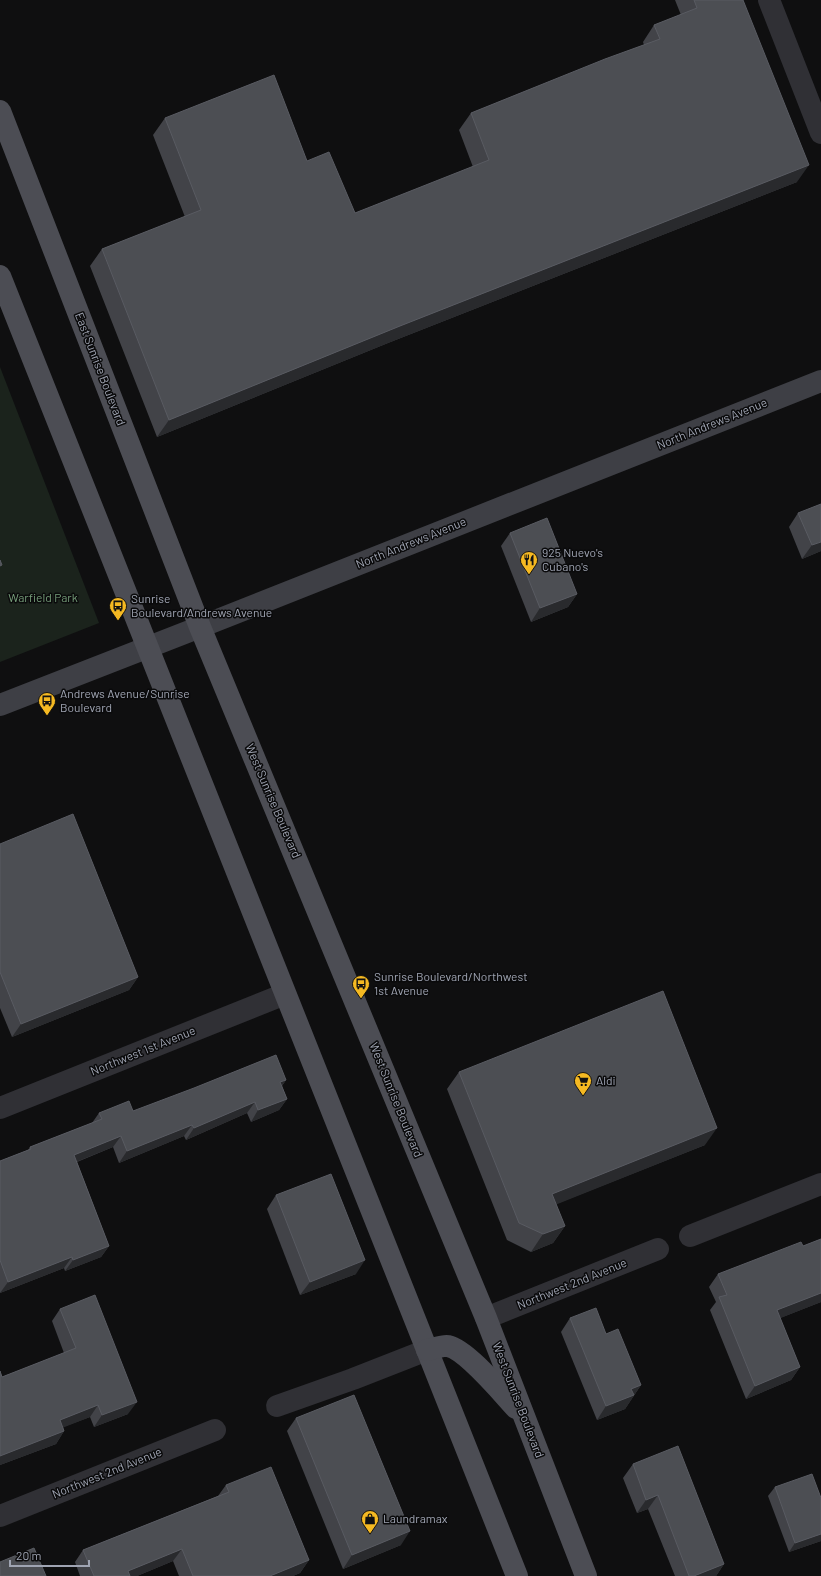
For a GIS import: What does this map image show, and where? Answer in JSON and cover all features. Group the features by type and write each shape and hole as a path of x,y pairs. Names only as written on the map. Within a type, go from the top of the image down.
{"main road":[{"name":"East Sunrise Boulevard","path":"0,111 200,627"},
{"path":"0,276 517,1576"},
{"name":"North Andrews Avenue","path":"0,705 821,381"},
{"name":"West Sunrise Boulevard","path":"200,627 486,1318 586,1576"},
{"path":"427,1350 446,1346 456,1348 472,1361 524,1416"}],"street":[{"path":"769,0 821,133"},
{"name":"Northwest 1st Avenue","path":"0,1108 285,994"},
{"path":"690,1236 821,1184"},
{"name":"Northwest 2nd Avenue","path":"486,1318 658,1249"},
{"path":"277,1406 353,1380 427,1350"},
{"name":"Northwest 2nd Avenue","path":"0,1516 214,1430"}],"green space":[{"name":"Warfield Park","path":"0,367 99,623 0,662"}],"building":[{"path":"694,0 743,0 809,165 400,326 169,420 102,249 201,210 165,118 274,75 307,161 329,152 355,213 489,160 471,113 605,59 660,39 654,25 697,8"},
{"path":"821,504 821,542 812,545 798,513"},
{"path":"547,518 577,594 540,608 510,533"},
{"path":"73,814 138,977 21,1024 0,972 0,844"},
{"path":"663,991 717,1128 552,1194 565,1226 543,1234 519,1223 459,1072"},
{"path":"276,1055 286,1080 280,1082 287,1099 258,1110 255,1102 194,1128 192,1125 127,1151 121,1136 74,1155 109,1246 73,1260 72,1257 8,1282 0,1260 0,1161 31,1149 30,1147 102,1119 99,1113 129,1101 133,1111"},
{"path":"331,1174 365,1260 310,1282 276,1195"},
{"path":"821,1239 821,1293 777,1310 800,1367 755,1386 719,1297 727,1295 718,1274 801,1242 803,1246"},
{"path":"95,1295 137,1402 102,1415 98,1405 60,1420 64,1431 0,1456 0,1371 2,1377 76,1348 60,1309"},
{"path":"596,1308 606,1334 618,1329 641,1385 631,1389 634,1395 606,1406 570,1318"},
{"path":"354,1395 410,1531 352,1555 296,1418"},
{"path":"678,1446 724,1564 694,1576 689,1576 658,1495 646,1500 633,1464"},
{"path":"271,1467 309,1560 270,1576 193,1576 182,1549 128,1571 130,1576 94,1576 83,1550 229,1492 226,1485"},
{"path":"812,1474 821,1498 821,1534 795,1543 775,1487"},
{"path":"34,1548 46,1576 0,1576 0,1562"}],"place":[{"name":"925 Nuevo's Cubano's","path":"529,575"},
{"name":"Sunrise Boulevard/Andrews Avenue","path":"118,621"},
{"name":"Andrews Avenue/Sunrise Boulevard","path":"47,716"},
{"name":"Sunrise Boulevard/Northwest 1st Avenue","path":"361,999"},
{"name":"Aldi","path":"583,1096"},
{"name":"Laundramax","path":"370,1534"}]}
